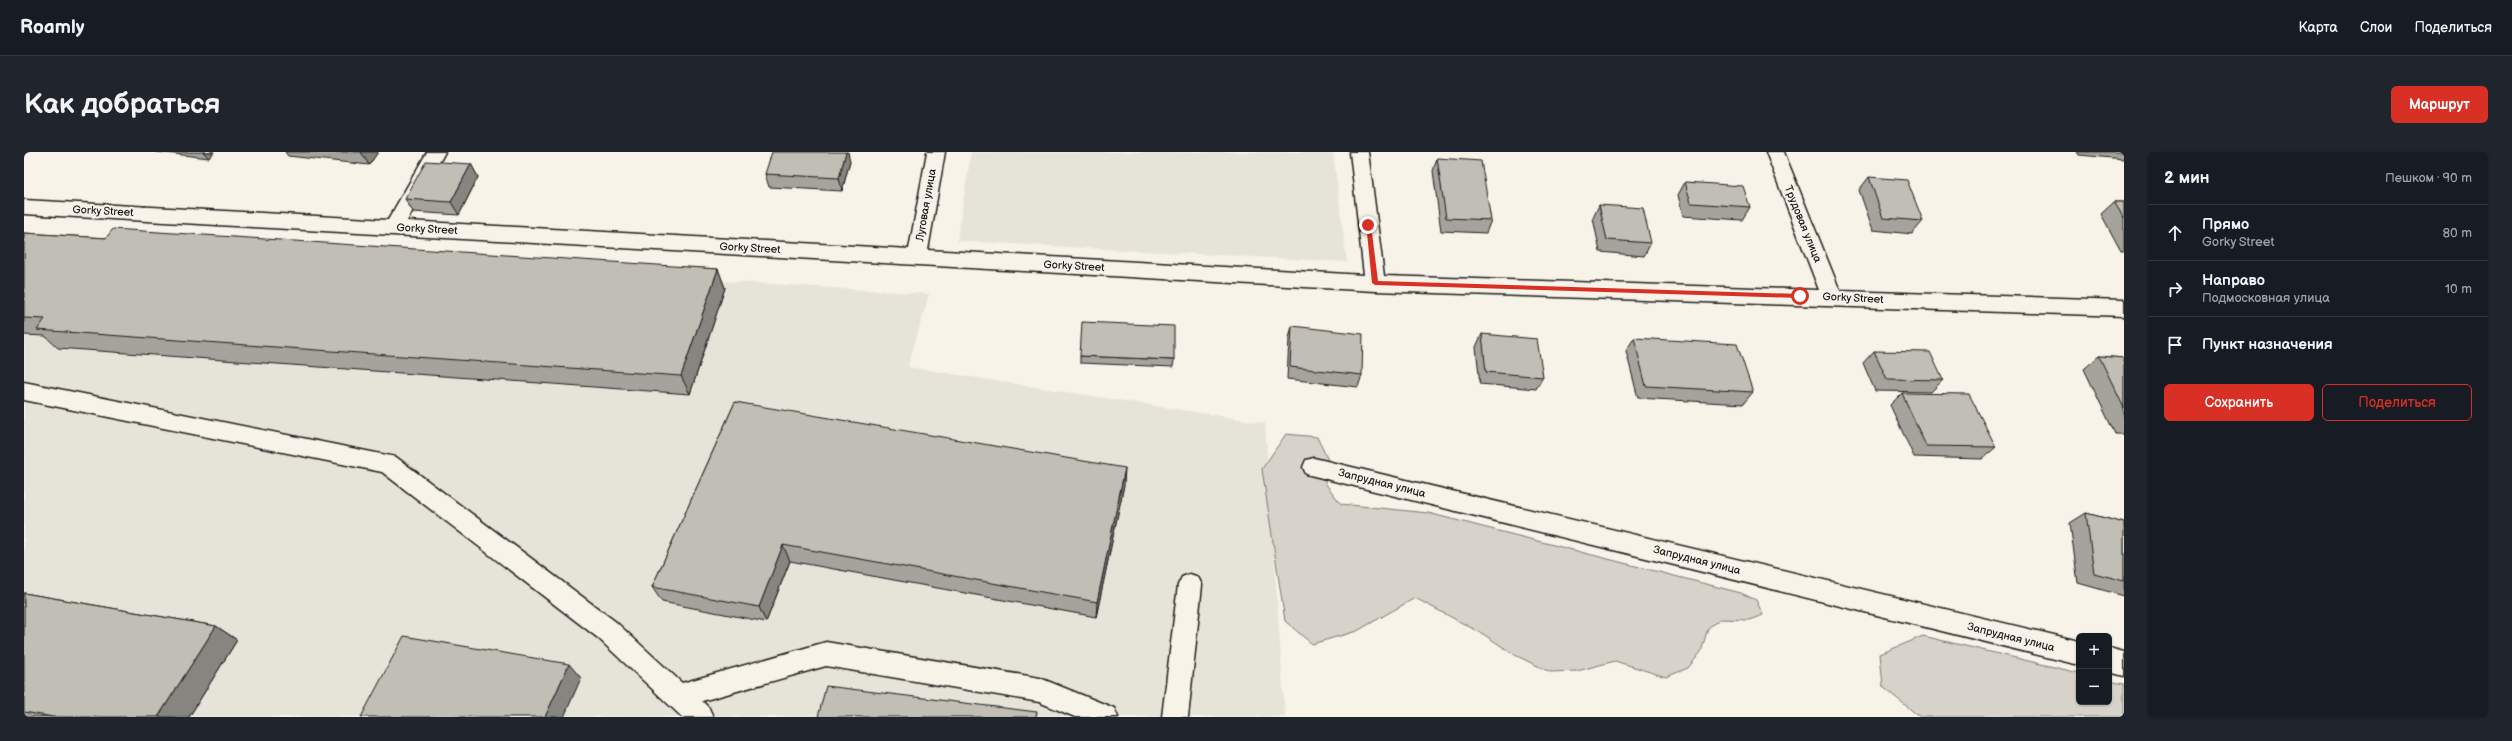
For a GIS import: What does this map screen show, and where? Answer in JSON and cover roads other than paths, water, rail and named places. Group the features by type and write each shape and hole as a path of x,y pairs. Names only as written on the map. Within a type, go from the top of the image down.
{"street":[{"path":"394,227 436,152"},
{"name":"Луговая улица","path":"917,257 936,152"},
{"path":"1359,152 1375,283"},
{"name":"Трудовая улица","path":"1774,152 1832,297"},
{"name":"Gorky Street","path":"24,207 1375,283 1832,297 2124,308"},
{"path":"24,391 388,464 607,630 700,717"},
{"name":"Запрудная улица","path":"1314,467 2076,652"},
{"path":"1175,717 1190,585"},
{"path":"678,696 826,654 1040,690 1105,717"},
{"path":"2112,661 2124,664"}]}
